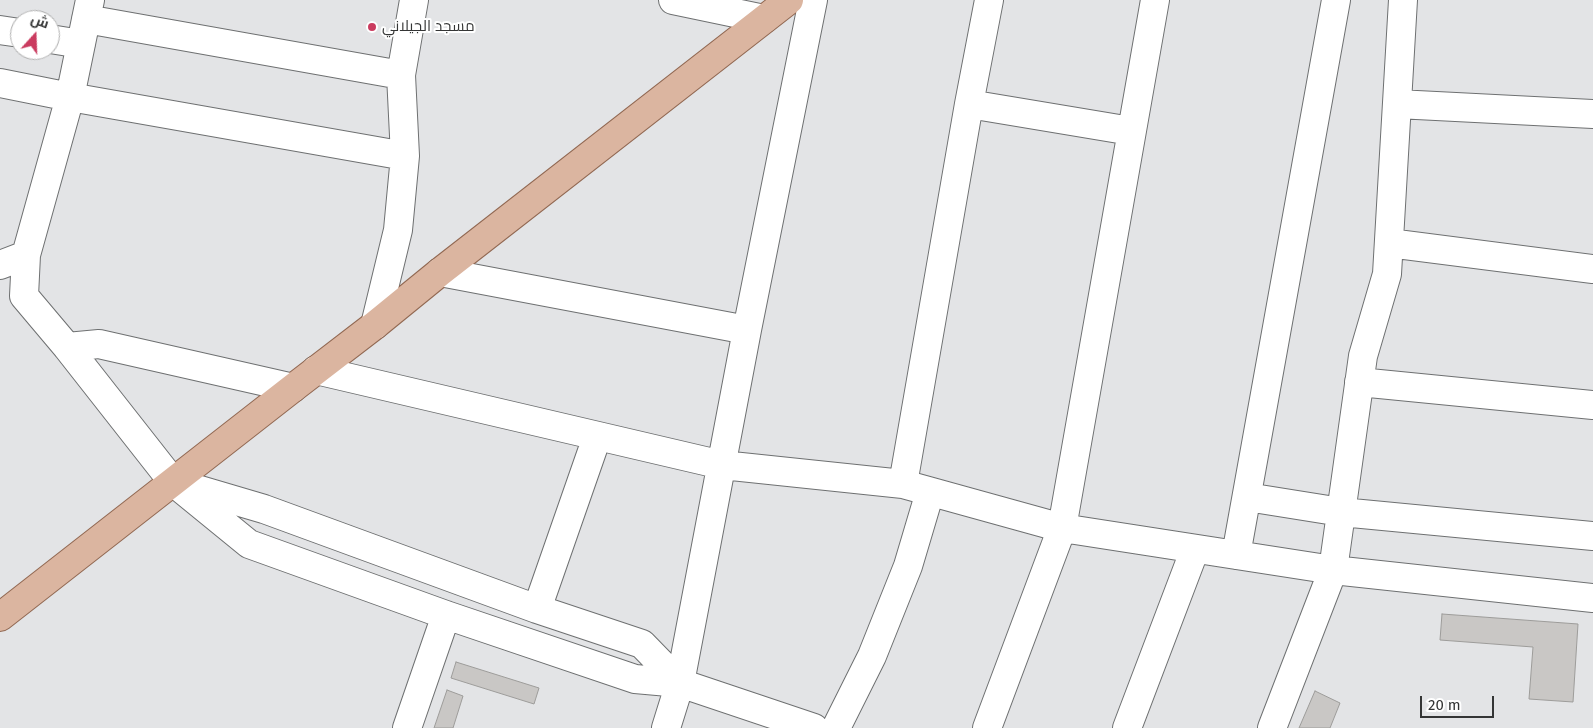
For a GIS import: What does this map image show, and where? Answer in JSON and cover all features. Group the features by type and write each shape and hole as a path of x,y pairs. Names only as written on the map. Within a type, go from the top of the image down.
{"main road":[{"path":"0,617 789,0"}],"street":[{"path":"375,325 398,230 405,156 401,75 414,0"},
{"path":"674,0 764,19"},
{"path":"666,728 680,683 747,330 814,0"},
{"path":"903,484 969,104 990,0"},
{"path":"987,728 1062,528 1155,0"},
{"path":"1236,555 1336,0"},
{"path":"1272,728 1334,570 1363,356 1387,274 1403,0"},
{"path":"60,34 86,21 401,75"},
{"path":"86,21 70,97 26,255 24,296 67,347 173,482 250,544 446,615 635,679 680,683 814,728"},
{"path":"0,83 405,156"},
{"path":"969,104 1131,131"},
{"path":"1397,104 1593,114"},
{"path":"1389,243 1593,269"},
{"path":"0,265 26,255"},
{"path":"440,272 747,330"},
{"path":"67,347 99,344 293,388"},
{"path":"316,370 722,465 903,484 1062,528 1334,570 1593,598"},
{"path":"1359,382 1593,405"},
{"path":"537,609 597,437"},
{"path":"173,482 264,509 537,609 642,644 680,683"},
{"path":"836,728 872,656 904,575 930,492"},
{"path":"1247,497 1341,512 1593,536"},
{"path":"1127,728 1195,549"},
{"path":"408,728 446,615"}],"building":[{"path":"1442,614 1578,624 1573,702 1529,699 1533,647 1440,640"},
{"path":"456,662 539,688 534,704 451,678"},
{"path":"447,690 463,696 453,728 434,728"},
{"path":"1315,691 1340,703 1330,728 1299,728"}],"place":[{"name":"مسجد الجيلاني","path":"372,27"}]}
